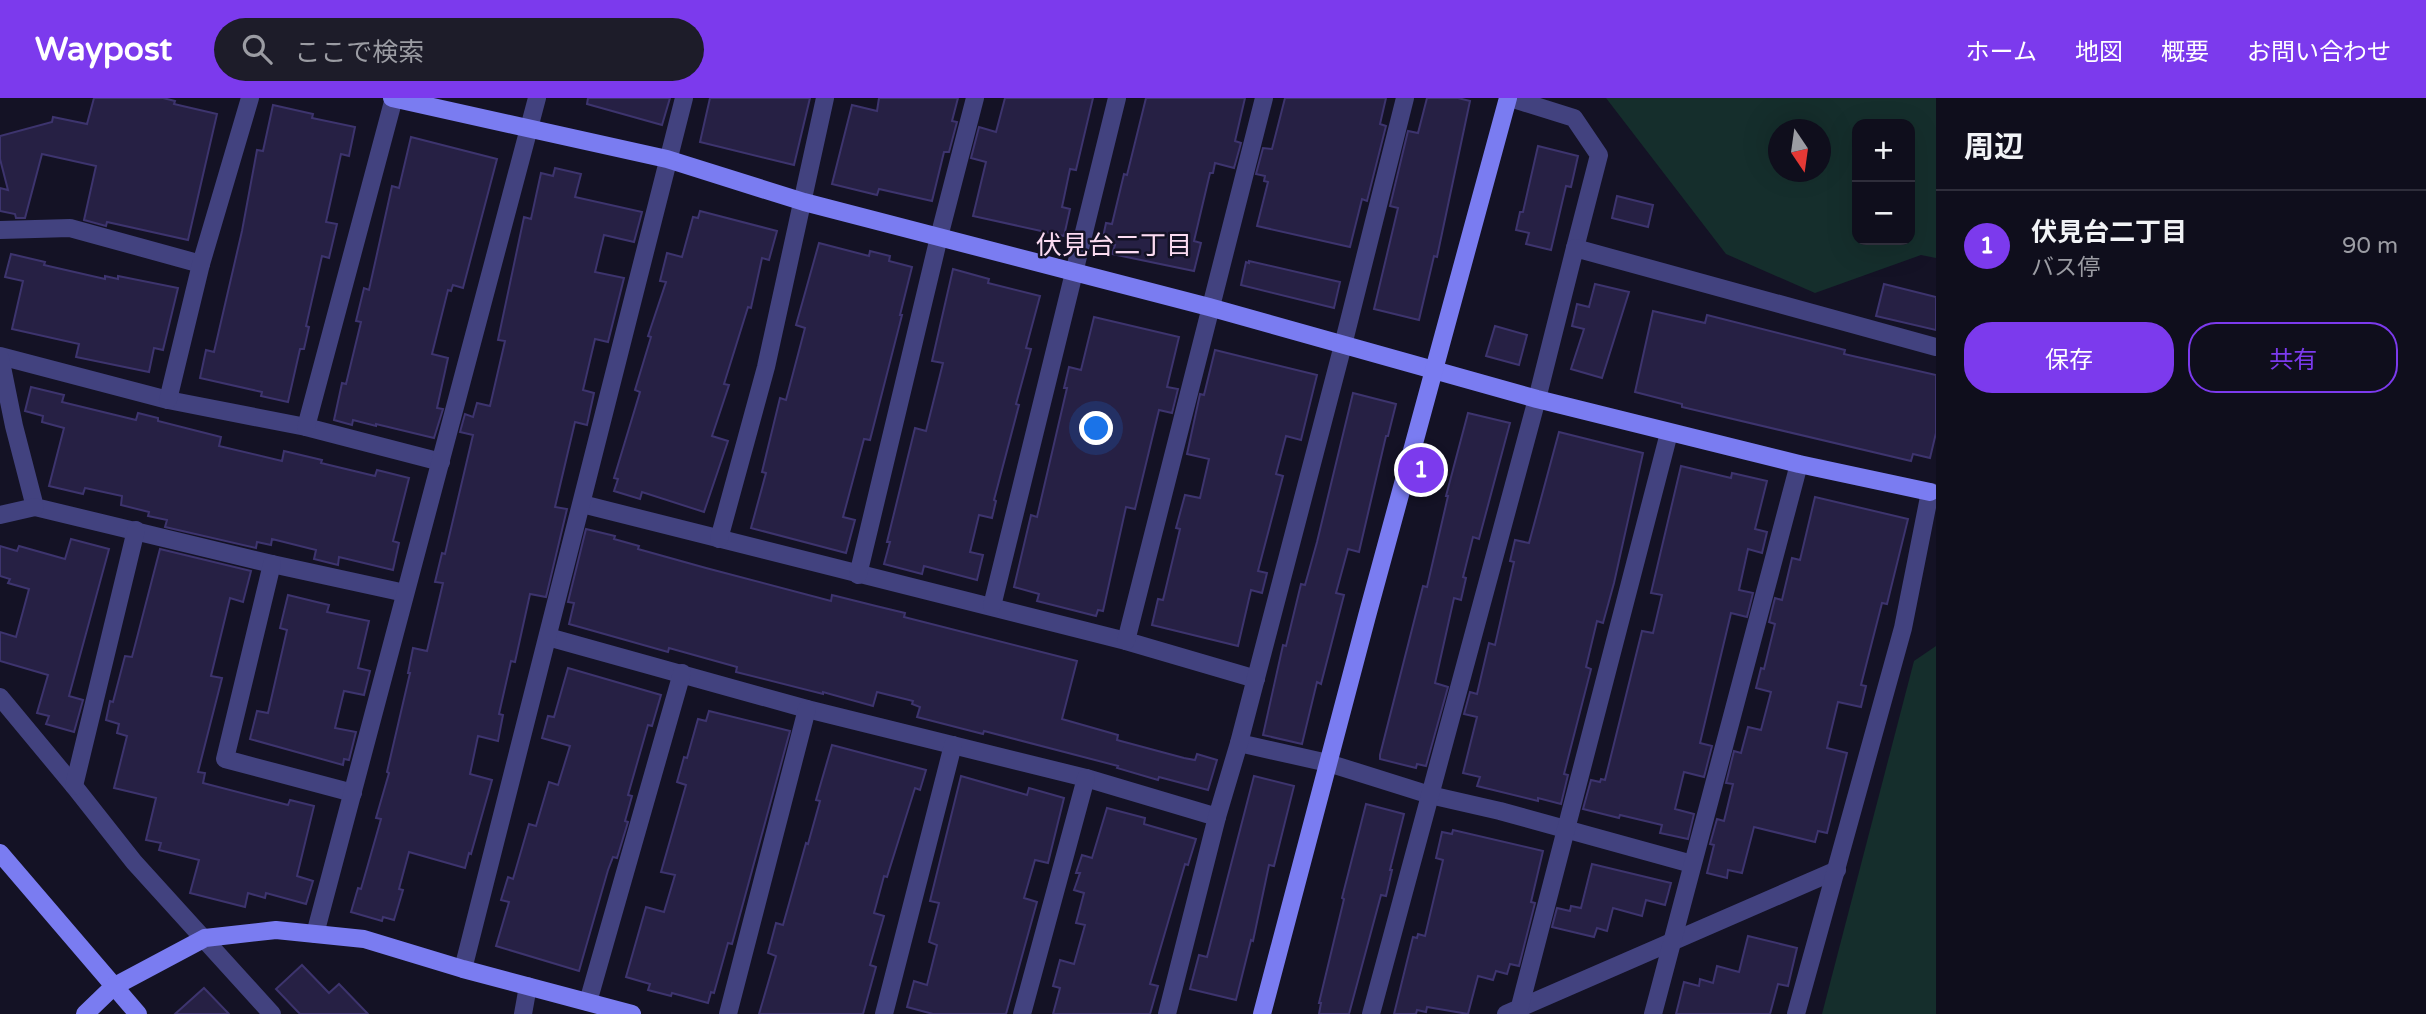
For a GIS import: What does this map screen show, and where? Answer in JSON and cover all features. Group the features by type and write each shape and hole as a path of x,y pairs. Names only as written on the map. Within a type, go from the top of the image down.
{"street":[{"path":"168,400 201,264 250,98"},
{"path":"306,427 393,98 667,159 804,202 1209,307 1537,399 1799,464 1933,492 1903,628 1796,1014"},
{"path":"315,934 537,98"},
{"path":"463,969 684,98"},
{"path":"719,539 766,367 825,98"},
{"path":"858,575 975,98"},
{"path":"992,606 1117,98"},
{"path":"1126,641 1264,98"},
{"path":"1167,1014 1343,345 1405,98"},
{"path":"1262,1014 1509,98 1574,118 1599,155 1537,399 1371,1014"},
{"path":"0,230 70,228 201,264"},
{"path":"1575,248 1936,347"},
{"path":"35,507 14,426 0,356 168,400 306,427 441,462"},
{"path":"1515,1012 1567,830 1669,433"},
{"path":"1653,1014 1799,464"},
{"path":"582,504 858,575 992,606 1256,679"},
{"path":"0,515 35,507 405,593"},
{"path":"74,786 136,530"},
{"path":"272,564 225,759 353,793"},
{"path":"548,637 807,709 1086,778 1217,817"},
{"path":"588,1002 682,673"},
{"path":"0,697 134,863 272,1014"},
{"path":"728,1014 807,709"},
{"path":"1239,743 1328,763 1430,794 1692,864"},
{"path":"884,1014 953,745"},
{"path":"1023,1014 1086,778"},
{"path":"0,853 138,1014"},
{"path":"1515,1012 1837,870"},
{"path":"85,1014 113,987 204,940 276,930 365,939 463,969 632,1014"},
{"path":"523,1014 528,986"}],"green space":[{"path":"1606,98 1936,98 1936,258 1921,255 1815,293 1726,254"},
{"path":"1936,646 1936,1014 1822,1014 1914,661"}],"building":[{"path":"94,98 163,98 175,101 174,104 217,114 188,240 107,222 106,226 84,220 96,166 42,154 25,218 16,218 15,214 0,211 0,188 8,190 0,159 0,136 52,122 53,117 87,124"},
{"path":"588,98 670,98 662,125 587,104"},
{"path":"710,98 810,98 794,165 700,142"},
{"path":"879,98 958,98 952,121 957,122 949,152 944,152 932,201 879,189 877,195 832,184 852,105 877,111"},
{"path":"1005,98 1093,98 1076,170 1070,169 1062,207 1070,209 1064,236 973,216 986,162 971,158 979,127 996,132"},
{"path":"1146,98 1245,98 1235,141 1241,143 1234,168 1215,163 1213,173 1210,173 1194,241 1201,243 1194,271 1112,254 1115,245 1102,242 1106,223 1112,224 1124,174 1127,175"},
{"path":"1285,98 1386,98 1380,124 1386,126 1367,201 1362,199 1350,247 1257,226 1268,182 1264,181 1265,176 1256,174 1263,148 1272,149"},
{"path":"1427,98 1458,98 1470,101 1437,257 1434,256 1419,320 1374,309 1398,208 1390,206 1408,131 1418,133"},
{"path":"273,105 313,114 312,118 355,127 349,156 341,154 326,222 337,224 329,258 322,256 306,326 309,327 304,349 300,349 288,402 261,396 262,392 200,378 206,350 214,352 242,231 257,150 263,151"},
{"path":"411,137 497,159 463,288 453,285 451,291 448,290 432,354 448,358 437,408 443,409 434,438 376,424 353,420 352,425 334,420 342,383 346,384 361,322 356,321 364,288 369,290 392,186 399,188"},
{"path":"1538,146 1578,156 1571,187 1566,186 1551,250 1526,244 1529,233 1516,230 1520,212 1523,212"},
{"path":"555,168 581,174 575,197 642,212 634,242 604,235 595,272 624,278 608,342 595,339 583,390 594,393 587,425 575,422 555,507 567,509 546,597 530,594 515,662 511,661 499,714 503,715 498,741 478,736 470,774 492,780 471,854 469,853 465,868 409,852 399,889 403,890 394,920 383,917 382,921 351,912 358,888 361,889 381,819 376,818 389,773 387,772 410,673 413,648 427,651 443,583 435,582 442,553 445,554 473,435 460,432 465,414 473,417 477,403 490,406 505,341 498,340 524,217 531,219 541,173 553,176"},
{"path":"1617,196 1653,205 1648,227 1612,218"},
{"path":"700,211 777,231 769,260 762,258 751,308 748,307 724,384 729,385 712,436 728,441 704,512 642,492 640,499 614,491 618,479 614,478 640,392 635,390 651,337 648,336 666,282 660,281 667,253 682,257 693,217 698,218"},
{"path":"819,243 869,256 870,251 890,256 889,261 912,267 870,440 864,439 843,517 855,520 846,553 751,528 766,473 762,472 780,398 786,400 805,328 796,325"},
{"path":"11,254 45,262 44,265 105,279 105,276 118,279 118,276 178,288 163,350 154,348 149,372 76,357 79,344 12,329 23,281 5,277"},
{"path":"1246,262 1340,282 1334,308 1241,285"},
{"path":"953,269 989,279 988,283 1040,296 1026,348 1031,349 1016,404 1019,405 994,500 992,518 979,515 970,552 983,555 977,580 924,566 922,574 884,564 915,428 926,431 943,363 932,361"},
{"path":"1595,284 1629,292 1602,378 1571,369 1584,329 1572,326 1577,304 1589,307"},
{"path":"1884,284 1936,297 1936,330 1876,316"},
{"path":"1653,311 1705,323 1707,315 1845,350 1844,354 1936,375 1936,433 1930,458 1913,454 1911,461 1682,407 1682,404 1635,392"},
{"path":"1094,317 1179,337 1167,387 1178,389 1172,413 1159,410 1135,509 1126,507 1103,611 1098,610 1096,616 1037,601 1039,594 1014,587 1031,515 1037,517 1067,388 1064,388 1069,367 1081,370"},
{"path":"1495,326 1527,335 1519,365 1486,356"},
{"path":"1215,350 1317,375 1301,440 1286,436 1276,474 1283,476 1258,571 1267,573 1262,593 1251,590 1238,646 1152,625 1158,599 1163,600 1185,495 1200,498 1209,459 1187,454 1200,394 1204,395"},
{"path":"31,387 64,395 62,402 136,420 138,413 158,418 158,421 221,437 219,446 282,461 284,451 375,476 377,470 409,478 393,541 399,543 393,570 339,557 338,565 314,559 316,550 272,539 271,545 257,542 256,548 165,527 167,520 121,505 122,496 85,488 83,494 49,486 64,428 42,422 43,416 25,411"},
{"path":"1353,393 1396,404 1359,552 1348,549 1336,593 1344,595 1321,684 1317,682 1302,744 1263,735 1283,645 1286,646 1301,584 1305,585 1317,542"},
{"path":"1468,413 1510,423 1479,539 1473,537 1463,577 1466,578 1461,600 1454,598 1435,683 1448,687 1426,766 1417,764 1416,768 1380,759 1380,755 1423,586 1427,587 1446,496"},
{"path":"1559,432 1643,453 1614,583 1603,623 1597,621 1586,667 1591,669 1564,774 1568,775 1561,804 1477,786 1480,777 1463,773 1477,717 1464,714 1470,692 1477,694 1489,643 1495,645 1514,562 1510,561 1515,540 1529,543"},
{"path":"1681,466 1731,478 1732,473 1767,481 1755,529 1767,532 1762,553 1748,549 1739,590 1753,593 1747,617 1731,613 1700,743 1712,746 1704,777 1684,772 1675,809 1694,814 1688,839 1660,833 1662,825 1583,809 1591,780 1605,780 1642,631 1653,633 1662,595 1651,593"},
{"path":"1815,497 1908,519 1887,604 1882,603 1861,685 1866,686 1861,707 1838,702 1827,748 1847,753 1827,833 1818,831 1815,842 1754,827 1742,873 1728,870 1727,878 1707,873 1714,845 1710,844 1717,819 1724,821 1733,784 1726,783 1734,751 1741,753 1748,727 1761,730 1771,692 1756,688 1761,668 1764,669 1775,624 1769,622 1775,598 1782,600 1792,558 1800,560"},
{"path":"586,529 615,536 614,539 639,546 638,549 706,568 831,601 832,595 905,613 904,617 1077,661 1062,719 1118,735 1117,740 1184,758 1195,760 1197,754 1217,760 1208,790 1159,777 1158,780 1117,768 1118,766 984,731 983,734 917,717 920,707 912,704 913,701 877,692 873,706 736,672 737,667 669,648 668,652 569,624 574,603 568,602"},
{"path":"71,539 109,549 69,696 83,700 74,732 46,724 49,716 37,713 48,675 0,661 0,632 16,637 29,589 8,583 10,579 0,576 0,546 17,551 19,546 65,559"},
{"path":"160,549 251,571 243,602 230,598 211,676 222,678 198,772 205,773 203,783 288,805 290,800 314,806 297,876 313,881 306,904 266,893 265,898 248,893 245,907 190,893 199,860 159,850 161,843 146,840 156,798 114,788 127,736 117,733 119,724 106,720 125,656 132,657"},
{"path":"288,595 329,605 327,612 369,621 358,668 370,671 364,695 344,691 335,728 356,732 349,760 344,759 343,765 250,739 257,711 268,713 287,630 280,628"},
{"path":"568,668 661,695 652,726 648,725 628,795 632,796 625,821 628,822 617,858 613,857 608,870 579,971 496,946 509,902 501,900 508,877 513,879 529,824 536,826 549,782 558,785 570,746 542,738 548,716 554,717"},
{"path":"709,711 790,731 732,944 728,943 714,993 711,992 708,1003 672,993 671,996 648,990 650,984 626,977 646,907 664,912 675,875 661,872 686,785 677,782 698,719 706,721"},
{"path":"832,745 926,770 920,790 915,788 874,913 884,916 870,965 876,967 863,1014 759,1014 776,956 768,953 776,923 783,925 820,801 816,800"},
{"path":"961,776 1027,795 1029,788 1064,798 1048,863 1035,860 1024,898 1037,902 1006,1014 933,1014 907,1007 914,981 927,985 937,945 929,942 939,903 930,901"},
{"path":"1254,776 1294,786 1274,866 1269,865 1253,941 1251,940 1236,1000 1190,989 1199,955 1207,957"},
{"path":"1366,804 1404,814 1392,870 1386,896 1381,895 1349,1014 1319,1014 1319,1003 1344,899 1342,898"},
{"path":"1107,808 1145,818 1144,824 1196,839 1188,865 1185,864 1150,984 1158,986 1150,1014 1053,1014 1060,988 1053,986 1060,960 1074,964 1085,925 1076,923 1084,893 1074,890 1080,873 1076,873 1082,855 1092,858"},
{"path":"1453,830 1543,851 1531,902 1535,903 1519,966 1510,964 1507,974 1496,971 1493,980 1478,976 1468,1014 1427,1007 1426,1012 1417,1010 1416,1014 1394,1014 1413,937 1417,938 1418,934 1425,936 1443,860 1436,858 1442,832 1452,834"},
{"path":"1592,864 1671,883 1665,905 1646,900 1642,916 1613,908 1607,931 1597,928 1594,937 1552,927 1557,908 1570,911 1571,906 1581,908"},
{"path":"1748,936 1797,948 1788,986 1778,984 1770,1014 1676,1014 1684,982 1699,986 1700,979 1713,983 1717,966 1739,972"},
{"path":"302,965 329,993 339,984 368,1014 300,1014 276,989"},
{"path":"204,988 229,1014 175,1014"}],"place":[{"name":"伏見台二丁目","path":"1421,470"}],"district":[{"name":"伏見台二丁目","path":"1114,245"}]}
